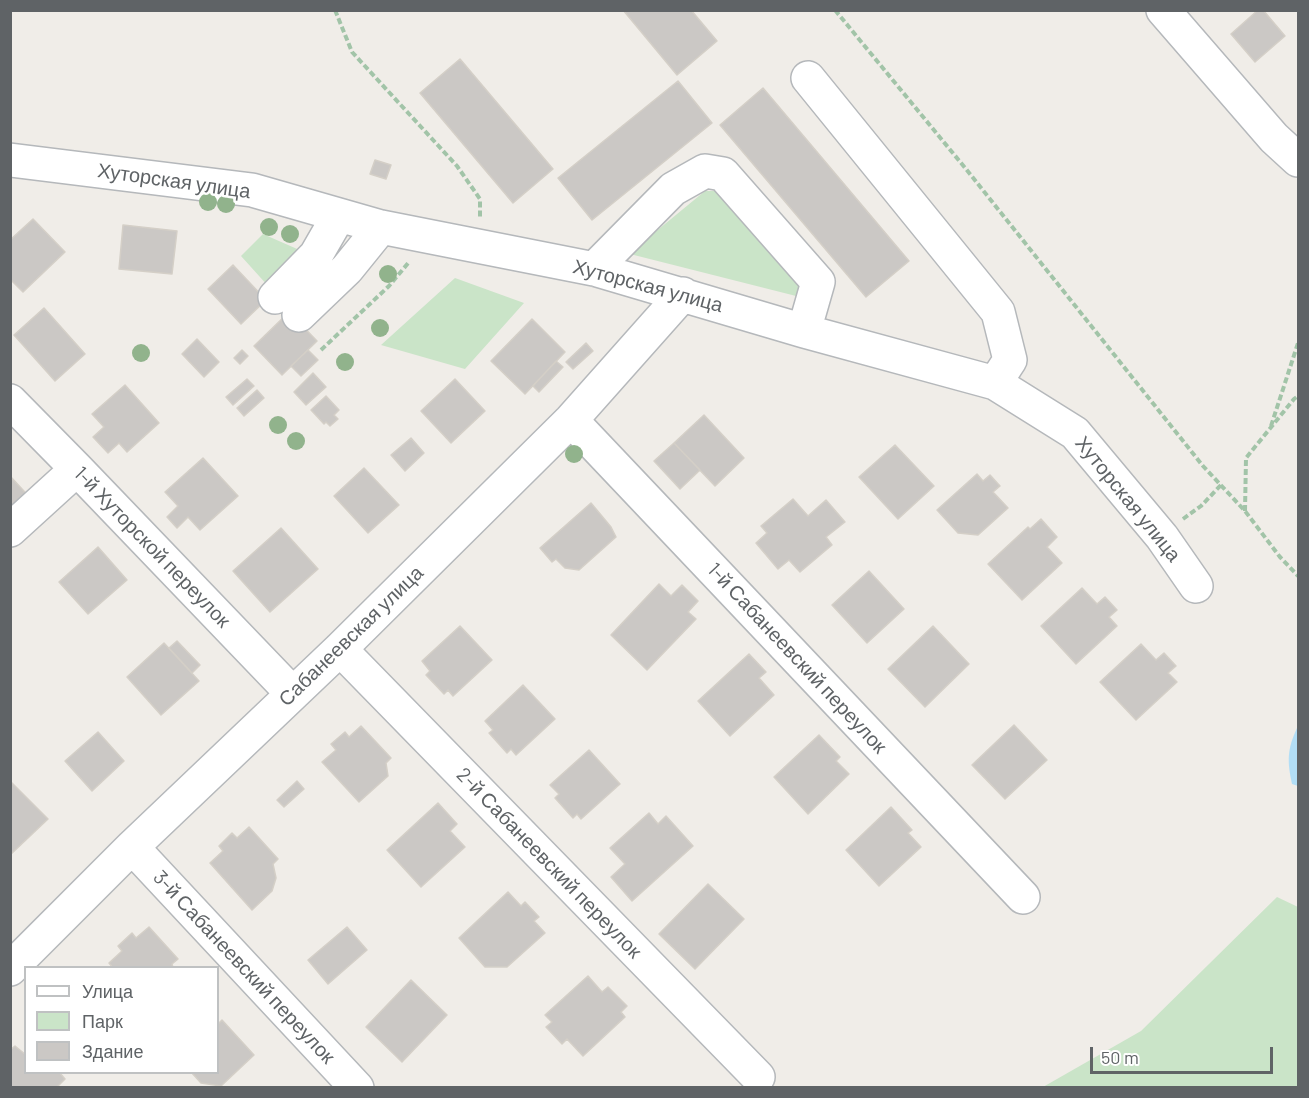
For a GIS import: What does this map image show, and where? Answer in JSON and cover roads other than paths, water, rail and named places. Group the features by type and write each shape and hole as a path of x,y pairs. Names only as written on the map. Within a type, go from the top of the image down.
{"street":[{"path":"1175,14 1274,138 1299,160"},
{"path":"808,78 998,312 1010,360 995,383"},
{"name":"Хуторская улица","path":"10,160 252,190 381,227 594,269 804,331 995,383 1075,433 1162,537 1196,586"},
{"path":"594,269 673,189 705,171 723,174 818,282 804,331"},
{"path":"339,215 287,306 347,269 381,227"},
{"name":"Сабанеевская улица","path":"16,952 132,847 340,649 571,420 683,294"},
{"name":"1-й Хуторской переулок","path":"10,401 292,693"},
{"name":"1-й Сабанеевский переулок","path":"571,420 1023,897"},
{"path":"10,530 77,469"},
{"name":"2-й Сабанеевский переулок","path":"340,649 759,1077"},
{"name":"3-й Сабанеевский переулок","path":"132,847 357,1088"}],"water":[{"path":"1297,728 1298,786 1292,784 1289,769 1291,743"}]}
